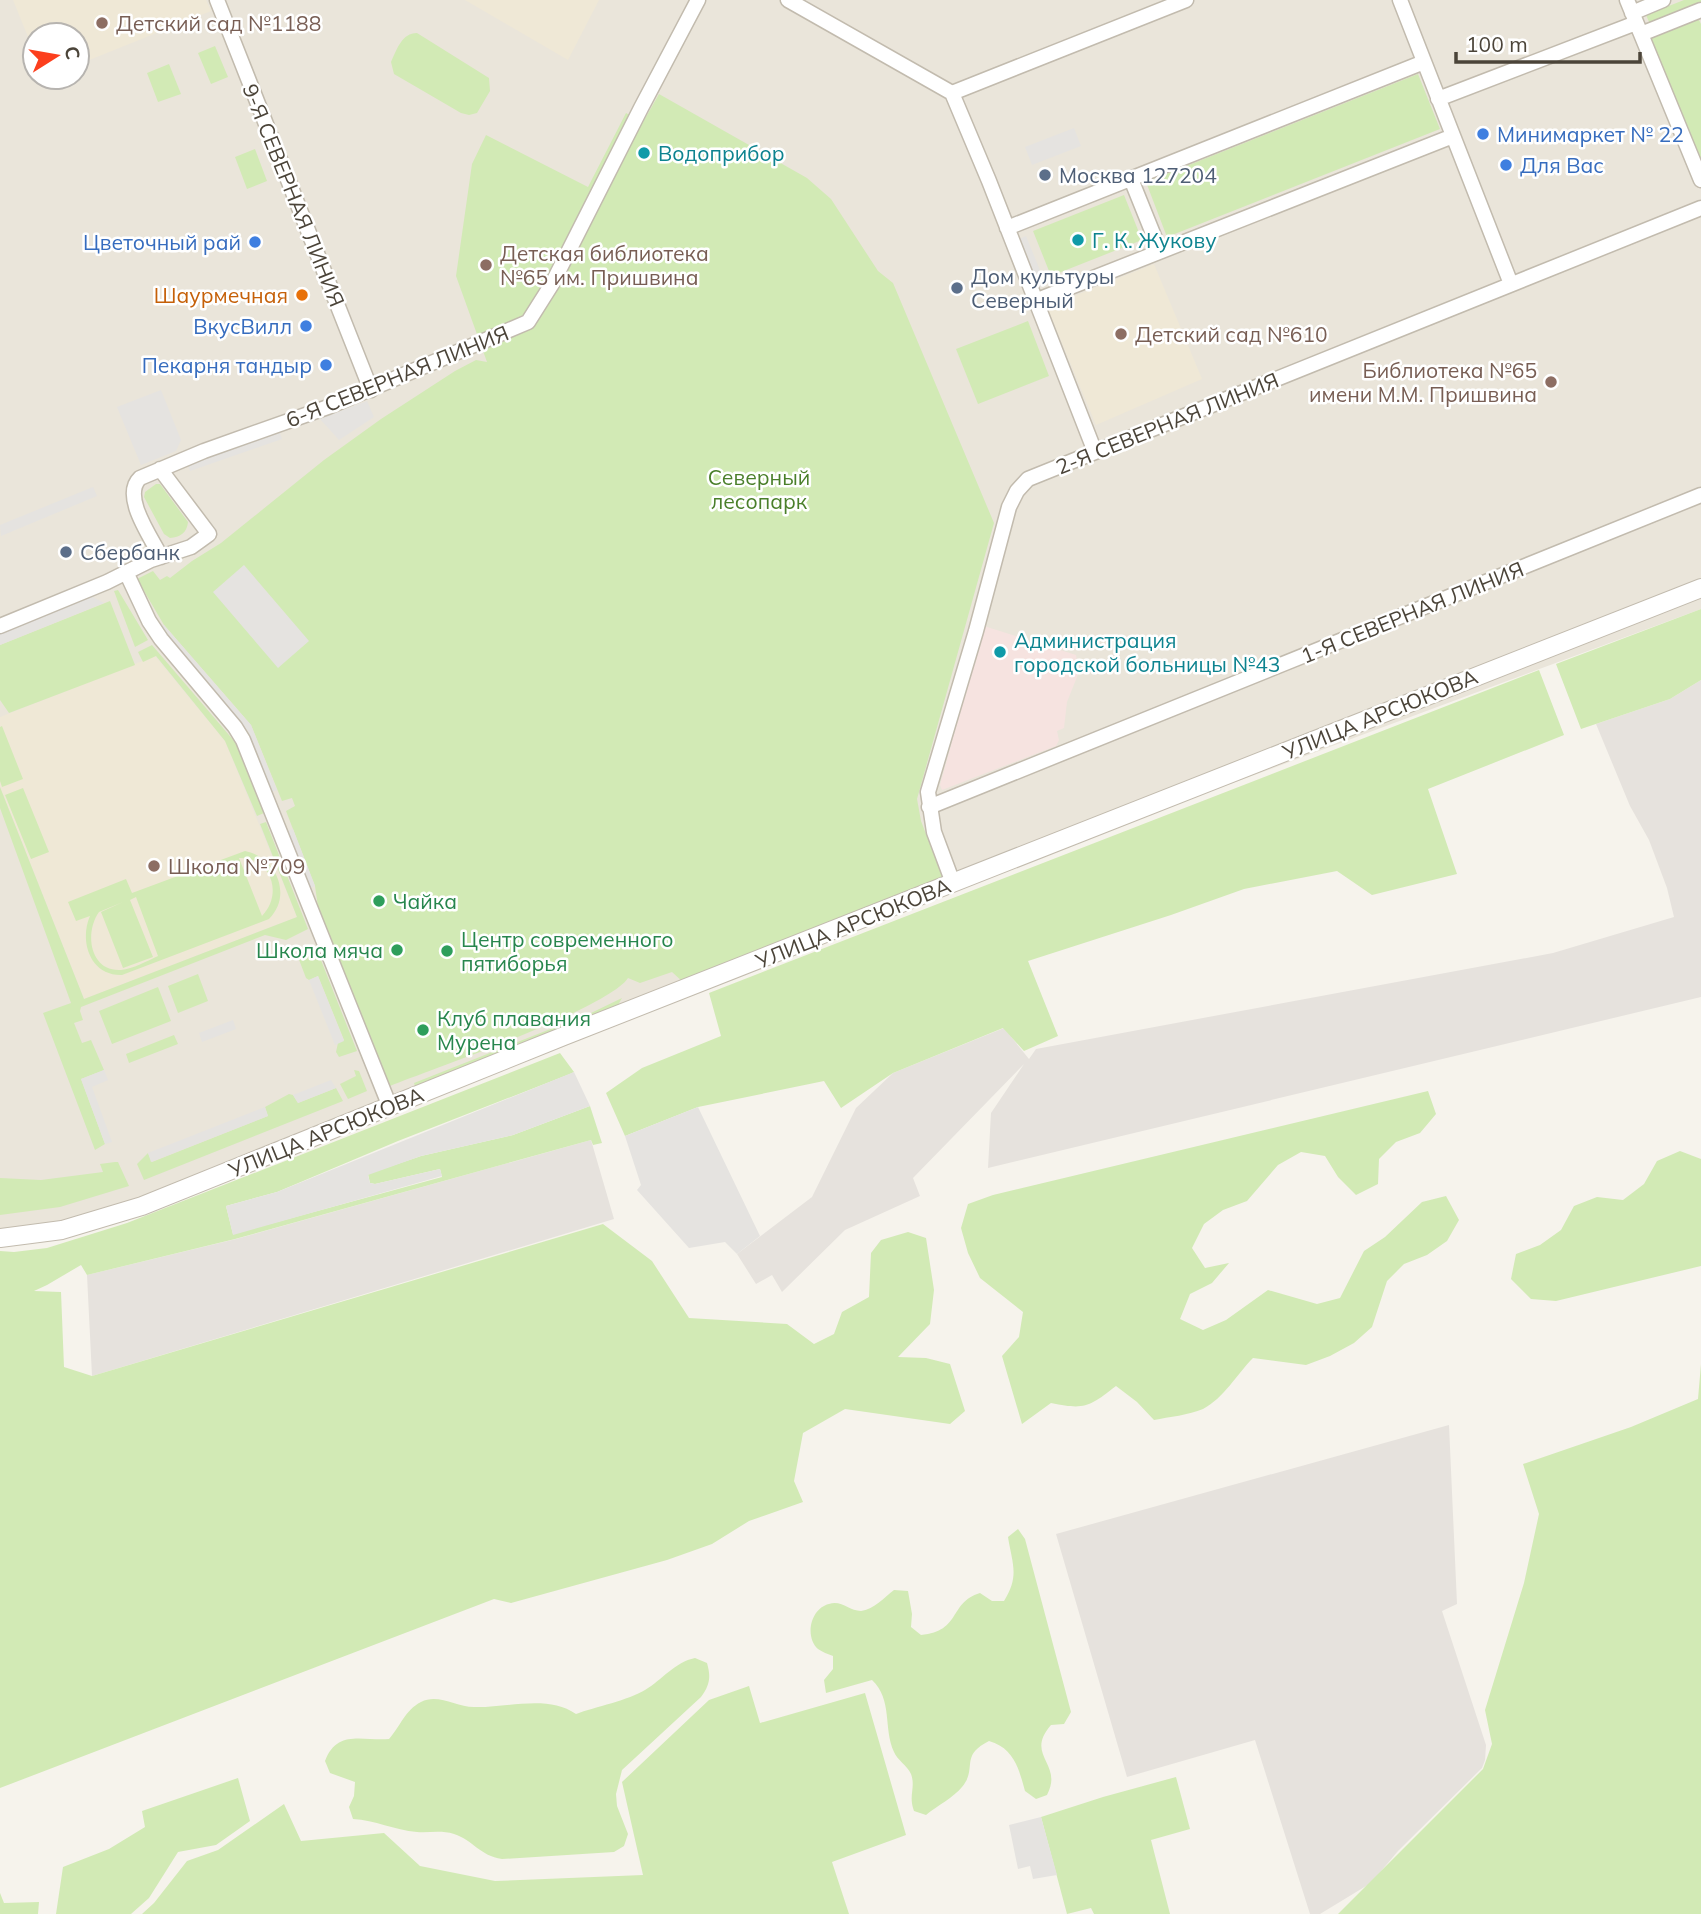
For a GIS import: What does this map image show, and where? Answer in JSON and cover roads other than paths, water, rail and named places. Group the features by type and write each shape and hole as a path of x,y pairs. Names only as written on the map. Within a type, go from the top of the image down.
{"street":[{"name":"9-Я СЕВЕРНАЯ ЛИНИЯ","path":"217,0 371,390"},
{"name":"6-Я СЕВЕРНАЯ ЛИНИЯ","path":"161,557 132,500 132,491 140,478 195,454 371,390 528,322 552,284 698,0"},
{"path":"788,0 952,93 1095,452"},
{"path":"952,93 1186,0"},
{"path":"1400,0 1511,284"},
{"path":"1438,99 1634,18 1663,0"},
{"path":"1634,18 1701,10"},
{"path":"1634,18 1701,180"},
{"path":"1007,228 1424,62"},
{"path":"1035,300 1453,136"},
{"path":"1131,179 1160,251"},
{"name":"2-Я СЕВЕРНАЯ ЛИНИЯ","path":"953,883 934,832 928,792 979,620 1009,506 1017,491 1028,480 1701,208"},
{"path":"0,625 191,547 209,534 160,469"},
{"name":"1-Я СЕВЕРНАЯ ЛИНИЯ","path":"929,807 1701,495"},
{"path":"126,572 149,621 161,639 243,740 390,1107"},
{"name":"УЛИЦА АРСЮКОВА","path":"0,1238 62,1230 142,1206 1701,587"}],"place":[{"name":"Детский сад №1188","path":"102,23"},
{"name":"Минимаркет № 22","path":"1483,134"},
{"name":"Водоприбор","path":"644,153"},
{"name":"Для Вас","path":"1506,165"},
{"name":"Москва 127204","path":"1045,175"},
{"name":"Г. К. Жукову","path":"1078,240"},
{"name":"Цветочный рай","path":"255,242"},
{"name":"Детская библиотека №65 им. Пришвина","path":"486,265"},
{"name":"Дом культуры Северный","path":"957,288"},
{"name":"Шаурмечная","path":"302,295"},
{"name":"ВкусВилл","path":"306,326"},
{"name":"Детский сад №610","path":"1121,334"},
{"name":"Пекарня тандыр","path":"326,365"},
{"name":"Библиотека №65 имени М.М. Пришвина","path":"1551,382"},
{"name":"Сбербанк","path":"66,552"},
{"name":"Администрация городской больницы №43","path":"1000,652"},
{"name":"Школа №709","path":"154,866"},
{"name":"Чайка","path":"379,901"},
{"name":"Школа мяча","path":"397,950"},
{"name":"Центр современного пятиборья","path":"447,951"},
{"name":"Клуб плавания Мурена","path":"423,1030"}],"park label":[{"name":"Северный лесопарк","path":"759,489"}]}
